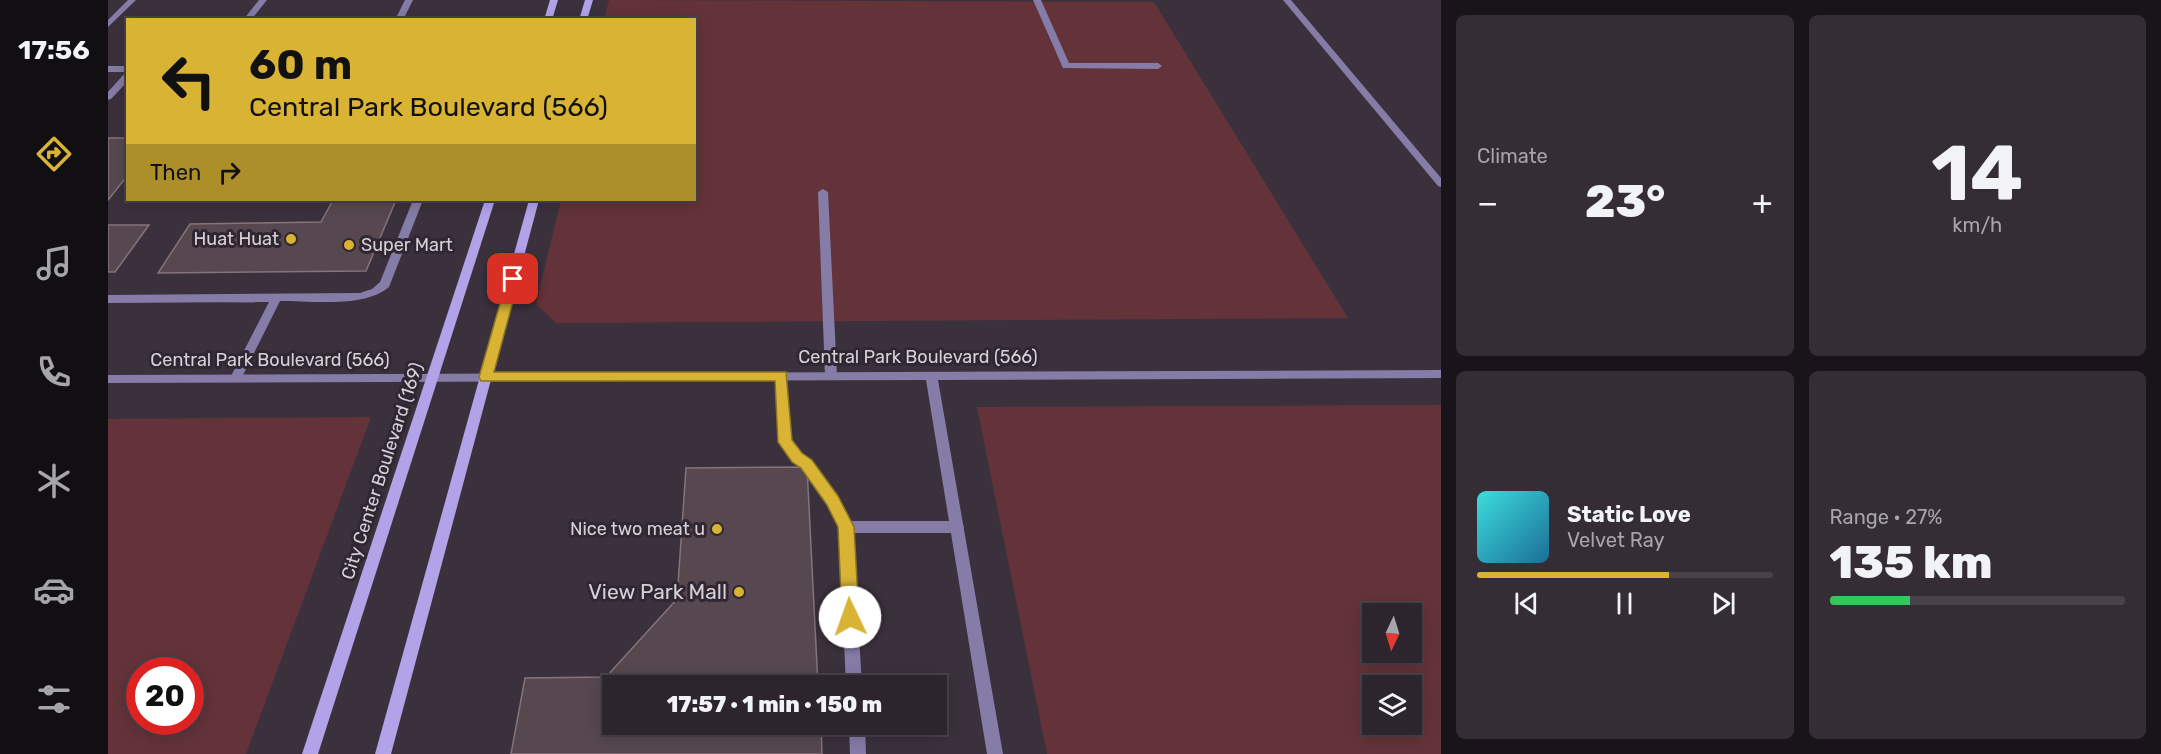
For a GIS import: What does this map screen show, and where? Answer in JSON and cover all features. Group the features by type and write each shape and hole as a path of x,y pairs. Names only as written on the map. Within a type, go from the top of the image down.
{"main road":[{"path":"549,18 554,0"},
{"path":"584,18 589,0"},
{"name":"City Center Boulevard (169)","path":"310,754 490,201"},
{"path":"383,754 534,201"}],"street":[{"path":"108,24 132,0"},
{"path":"249,18 263,0"},
{"path":"400,18 409,0"},
{"path":"1037,0 1066,66 1158,66"},
{"path":"1287,0 1441,184"},
{"path":"108,69 126,69"},
{"path":"108,97 126,77"},
{"path":"823,192 831,376"},
{"path":"108,299 361,297 376,292 385,284 418,201"},
{"path":"236,378 278,297"},
{"name":"Central Park Boulevard (566)","path":"108,379 1441,374"},
{"path":"931,375 995,754"},
{"path":"781,376 785,442 797,458 806,464 833,501 846,527 853,675"},
{"path":"846,527 957,527"},
{"path":"857,735 858,754"}],"shaded area":[{"path":"609,0 1154,2 1348,318 556,323 536,304 561,201 696,201 696,18 604,18"},
{"path":"1441,405 1441,754 1047,754 977,407"},
{"path":"371,417 246,754 108,754 108,419"}],"building":[{"path":"108,138 126,138 126,178 108,200"},
{"path":"332,201 396,201 366,271 158,273 190,224 321,222"},
{"path":"108,225 149,225 115,272 108,272"},
{"path":"807,467 817,675 608,675 677,599 686,468"},
{"path":"602,677 602,735 821,735 822,754 511,754 525,678"}],"place":[{"name":"Huat Huat","path":"291,239"},
{"name":"Super Mart","path":"349,245"},
{"name":"Nice two meat u","path":"717,529"},
{"name":"View Park Mall","path":"739,592"}],"route":[{"path":"513,279 486,377 781,376 785,442 797,458 806,464 833,501 846,527 850,617"}]}
